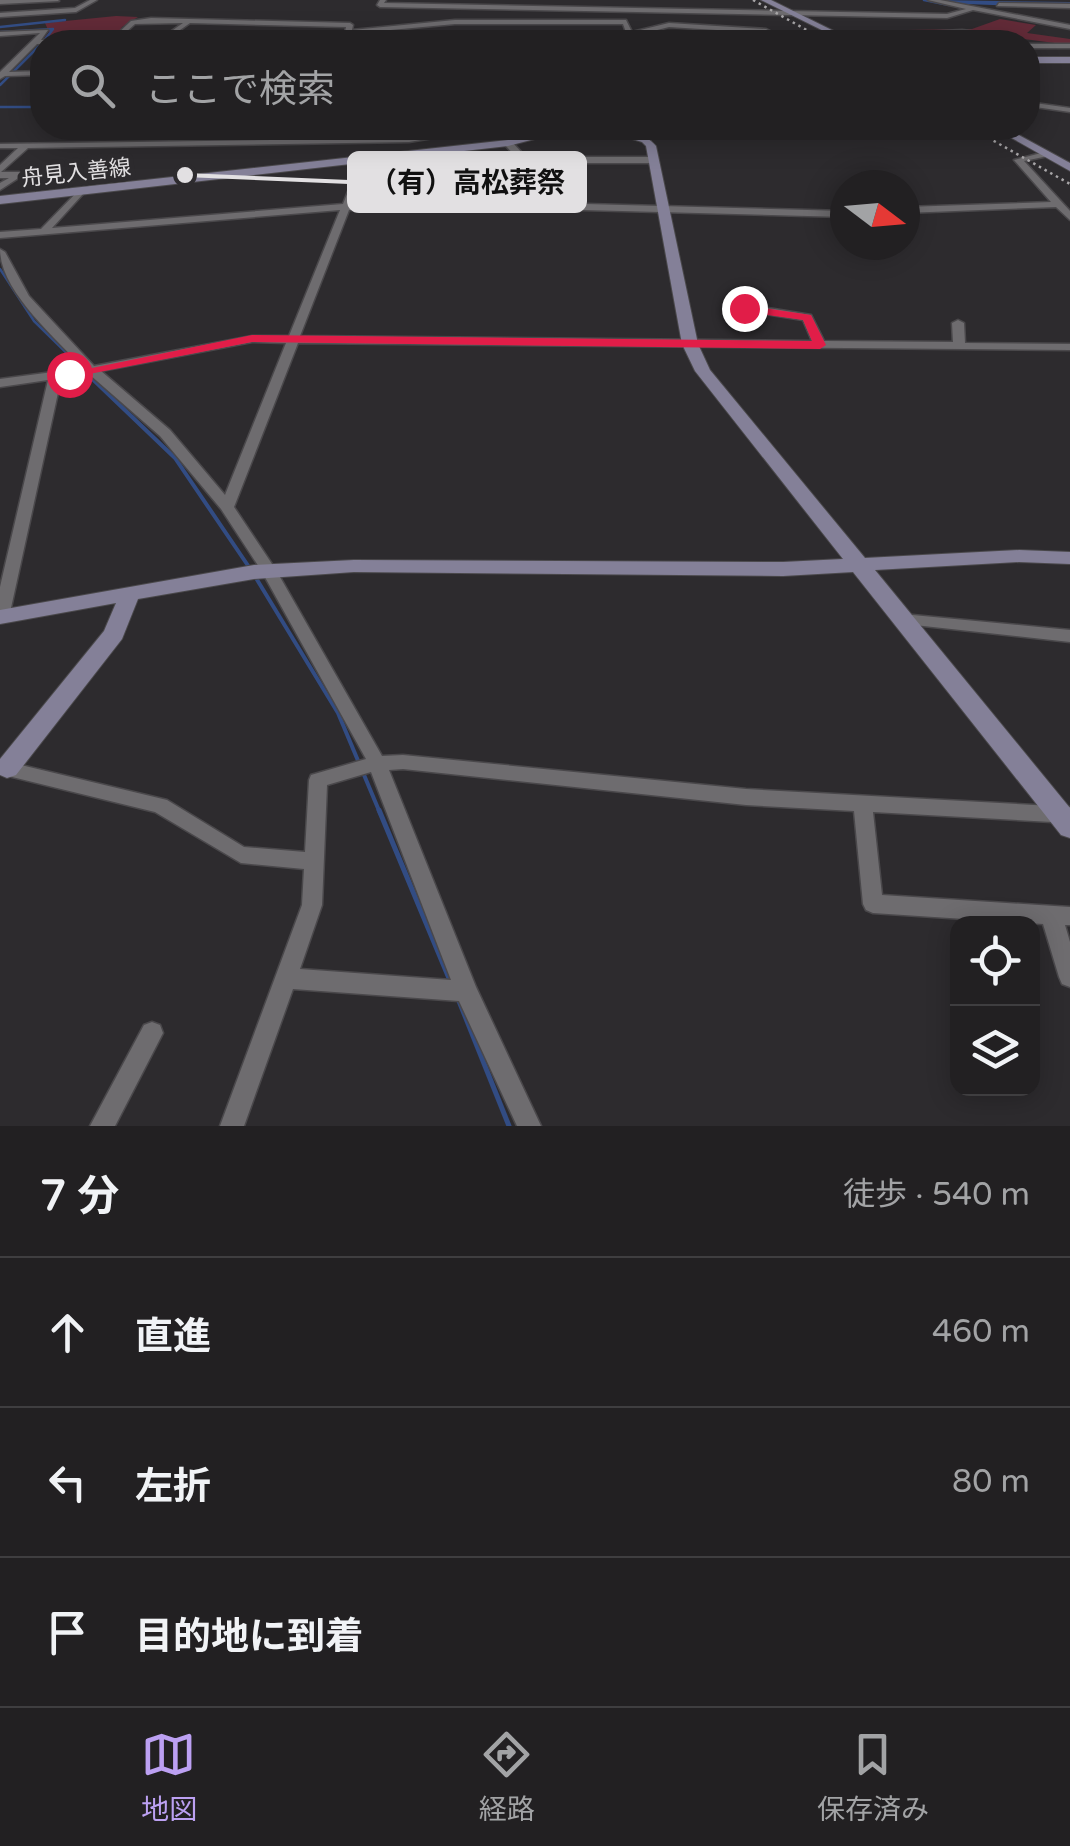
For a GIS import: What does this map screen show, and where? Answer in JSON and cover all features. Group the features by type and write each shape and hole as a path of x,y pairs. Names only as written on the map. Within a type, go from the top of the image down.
{"street":[{"path":"0,2 71,0"},
{"path":"0,16 80,9 94,0"},
{"path":"383,0 380,5 947,16 974,8"},
{"path":"765,0 827,30"},
{"path":"931,0 1070,27"},
{"path":"944,2 1070,6"},
{"path":"400,6 432,18 423,28"},
{"path":"1012,16 1021,12 1021,6"},
{"path":"0,25 68,18"},
{"path":"124,30 140,20 350,25 349,30"},
{"path":"177,30 189,22"},
{"path":"390,30 626,22 628,30"},
{"path":"660,30 669,25 750,30"},
{"path":"3,33 30,32"},
{"path":"1040,47 1070,46"},
{"path":"1,75 30,49"},
{"path":"1040,60 1070,60"},
{"path":"1,75 30,74"},
{"path":"1040,106 1070,110"},
{"path":"0,146 409,140"},
{"path":"450,140 458,148"},
{"name":"舟見入善線","path":"0,200 521,140"},
{"path":"649,140 690,344 703,371 1067,819"},
{"path":"1021,140 1070,168"},
{"path":"508,143 541,180 544,208"},
{"path":"0,187 19,175 1,170 25,146"},
{"path":"1046,154 1018,160 1066,211"},
{"path":"227,507 365,159"},
{"path":"524,160 654,160"},
{"path":"357,179 541,180"},
{"path":"44,231 80,192"},
{"path":"0,235 345,207 380,208 396,202 830,214"},
{"path":"920,210 1066,211"},
{"path":"0,252 24,297 92,370 165,433 227,507 268,570 377,763 466,992 529,1126"},
{"path":"740,295 744,308 807,318 820,345"},
{"path":"958,323 960,346"},
{"path":"0,383 55,377 252,338 1070,347"},
{"path":"55,377 1,617 268,570 354,566 858,566 1019,556 1070,558"},
{"path":"130,594 114,634 2,771 160,805 241,854 314,862"},
{"path":"902,619 1070,636"},
{"path":"232,1126 312,905 318,780 377,763 1067,819"},
{"path":"863,805 873,904 1060,915 1070,977"},
{"path":"286,978 466,992"},
{"path":"102,1126 152,1034"}],"shaded area":[{"path":"138,17 120,30 48,30 45,23"},
{"path":"1000,19 1036,25 1030,30 905,30 972,29"},
{"path":"1040,35 1070,39 1070,45 1040,41"}],"waterway":[{"path":"924,0 949,5"},
{"path":"940,0 1070,5"},
{"path":"0,27 65,20"},
{"path":"0,32 30,30"},
{"path":"35,30 52,30"},
{"path":"0,85 30,55"},
{"path":"0,107 30,107"},
{"path":"0,269 34,321 84,370"},
{"path":"81,368 175,458 251,570"},
{"path":"256,578 338,713 380,813"},
{"path":"379,810 451,983"},
{"path":"459,1001 509,1126"}],"railway":[{"path":"753,0 807,30"},
{"path":"992,140 1070,184"}],"place":[{"name":"（有）高松葬祭","path":"185,175"}],"route":[{"path":"69,374 252,338 820,345 807,318 744,308"}]}
